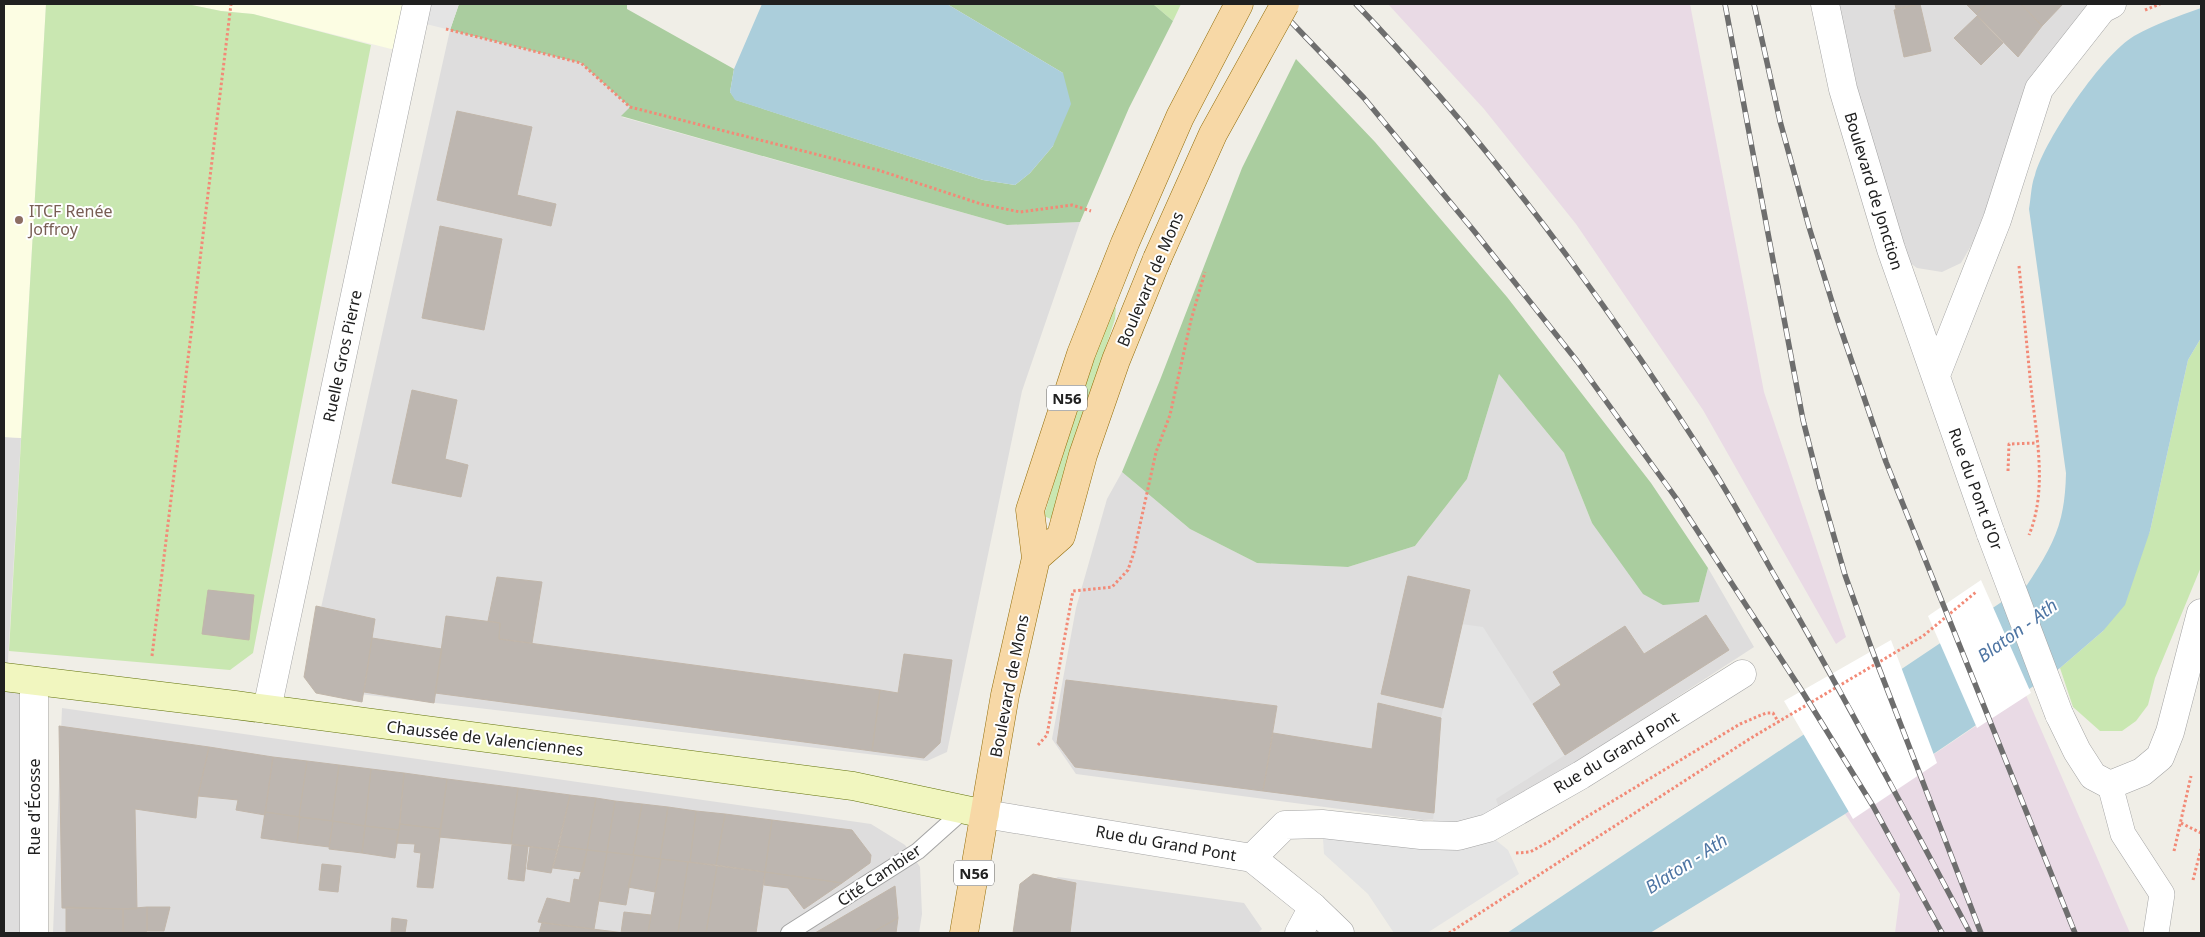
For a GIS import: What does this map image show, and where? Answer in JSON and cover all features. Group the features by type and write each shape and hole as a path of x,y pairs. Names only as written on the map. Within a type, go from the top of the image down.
{"main road":[{"name":"Boulevard de Mons","path":"975,811 1005,695 1036,558 1030,510 1081,354 1125,243 1180,117 1239,4"},
{"name":"Boulevard de Mons","path":"1036,558 1061,536 1083,455 1116,360 1157,258 1213,134 1285,4"},
{"name":"Chaussée de Valenciennes","path":"4,677 267,709 853,786 975,811"},
{"name":"N56","path":"964,933 975,811"}],"street":[{"name":"Boulevard de Jonction","path":"1825,4 1843,89 1888,240 1936,375"},
{"path":"1936,375 1997,220 2038,90 2102,9 2112,4"},
{"name":"Ruelle Gros Pierre","path":"267,709 416,12"},
{"name":"Rue du Pont d'Or","path":"1936,375 1991,534 2059,714 2077,751 2093,776 2110,785"},
{"path":"2156,933 2162,894 2123,834 2110,785 2142,772 2160,757 2170,732 2201,613"},
{"name":"Rue du Grand Pont","path":"1252,858 1285,825 1322,824 1422,835 1458,836 1488,828 1581,775 1742,674"},
{"name":"Rue d'Écosse","path":"34,681 34,933"},
{"name":"Rue du Grand Pont","path":"975,811 1252,858 1313,908 1340,933"},
{"path":"1299,933 1313,908"}],"lane":[{"name":"Cité Cambier","path":"788,933 918,851 975,811"}],"path":[{"path":"152,656 231,4"},
{"path":"416,12 581,63 630,107 878,170 981,204 1020,212 1072,205 1091,211"},
{"path":"2018,258 2037,443 2039,495 2034,523 2027,540"},
{"path":"1038,744 1047,735 1073,591 1112,587 1128,570 1134,552 1156,452 1170,415 1191,320 1205,272"},
{"path":"2008,477 2009,444 2037,443"},
{"path":"1449,933 1751,738 1923,636 1979,590"},
{"path":"2162,894 2181,823 2192,771"},
{"path":"2181,823 2201,833"}],"shaded area":[{"name":"ITCF Renée Joffroy","path":"4,4 46,4 21,438 4,437"},
{"path":"187,4 417,4 407,53 253,14 221,11"},
{"path":"419,4 459,4 450,30 414,21"},
{"path":"1388,4 1690,4 1764,392 1846,637 1836,644 1703,410 1576,224 1484,109"},
{"path":"1825,4 2096,4 1982,227 1961,263 1942,272 1917,268 1891,249"},
{"path":"450,30 581,63 630,107 622,117 1007,225 1080,222 1022,391 947,752 927,761 317,689 306,675"},
{"path":"1499,374 1564,453 1592,523 1699,602 1708,568 1754,647 1551,779 1485,817 1423,820 1076,774 1052,739 1076,608 1107,499 1122,472 1190,529 1257,563 1348,567 1415,546 1467,479"},
{"path":"4,437 21,438 7,677 34,681 34,933 4,933"},
{"path":"1462,624 1483,627 1565,755 1496,799 1502,818 1488,828 1497,841 1508,850 1519,874 1427,933 1394,933 1368,894 1324,854 1322,824 1432,835 1441,718"},
{"path":"2025,693 2130,933 1895,933 1900,894 1845,814"},
{"path":"62,708 871,824 905,845 920,867 922,914 919,933 53,933"},
{"path":"1058,877 1244,903 1262,929 1258,933 1015,933 1027,897"}],"green space":[{"path":"46,4 187,4 221,11 253,14 371,45 253,653 230,670 9,651"},
{"path":"459,4 627,4 627,9 734,69 730,92 736,100 983,180 1015,185 1030,173 1053,146 1063,73 947,4 1153,4 1173,21 1129,108 1080,222 1007,225 621,116 630,107 581,63 450,30"},
{"path":"1153,4 1181,4 1173,21"},
{"path":"1296,59 1375,142 1507,297 1651,483 1708,568 1699,602 1663,605 1643,594 1592,523 1564,453 1499,374 1467,479 1415,546 1348,567 1257,563 1190,529 1122,472 1160,380 1242,168"},
{"path":"1116,307 1115,319 1084,413 1053,520 1044,516 1076,408 1110,314"},
{"path":"2201,338 2201,567 2155,678 2148,705 2136,721 2122,731 2100,731 2073,707 2060,668 2103,631 2150,531 2188,360"}],"water":[{"path":"762,4 947,4 1063,73 1071,104 1053,146 1030,173 1015,185 983,180 735,100 730,92 734,69"},
{"name":"Blaton - Ath","path":"2201,8 2201,338 2188,360 2150,531 2125,605 2103,631 2060,668 1845,814 1650,933 1507,933 2027,585 2051,545 2056,532 2063,506 2066,473 2029,209 2034,179 2050,141 2077,99 2107,60 2134,36"}],"pier":[{"path":"1981,580 2031,693 1977,728 1928,616"},
{"path":"1891,640 1937,763 1853,819 1784,701"}],"building":[{"path":"1895,4 1919,4 1896,9"},
{"path":"1920,4 1931,51 1904,57 1894,10"},
{"path":"1966,4 1987,4 1976,14"},
{"path":"1987,4 2021,4 2042,26 2018,57 1976,14"},
{"path":"2021,4 2063,4 2042,26"},
{"path":"1977,16 2003,43 1981,65 1954,38"},
{"path":"457,111 532,127 517,195 556,204 551,226 437,200"},
{"path":"440,226 502,239 484,330 422,318"},
{"path":"412,390 457,400 445,459 468,465 461,497 392,483"},
{"path":"1408,576 1470,590 1443,708 1381,694"},
{"path":"497,577 542,582 532,643 499,639 500,623 488,621"},
{"path":"208,590 254,595 249,640 202,634"},
{"path":"316,606 375,619 362,702 316,693 304,677"},
{"path":"1706,615 1729,650 1565,755 1533,704 1561,685 1553,672 1625,626 1644,654"},
{"path":"446,616 500,623 499,639 880,690 872,751 435,693"},
{"path":"372,638 442,649 434,703 364,692"},
{"path":"904,654 952,660 940,743 924,758 872,751 880,690 898,693"},
{"path":"1066,680 1277,706 1263,791 1075,767 1057,743"},
{"path":"1378,703 1441,718 1434,813 1263,791 1273,733 1372,749"},
{"path":"59,726 209,747 198,796 196,818 135,809 137,909 62,908"},
{"path":"209,747 273,757 265,815 236,810 238,800 198,796"},
{"path":"273,757 307,761 299,817 265,812"},
{"path":"307,761 339,765 332,821 299,817"},
{"path":"339,765 371,769 365,826 332,821"},
{"path":"371,769 404,773 399,830 365,826"},
{"path":"404,773 447,779 441,829 400,824"},
{"path":"447,779 518,788 511,844 439,837"},
{"path":"518,788 570,795 557,850 511,844"},
{"path":"570,795 596,798 587,850 559,846"},
{"path":"596,798 615,801 607,852 587,850"},
{"path":"615,801 642,804 633,855 607,852"},
{"path":"642,804 668,807 660,859 633,855"},
{"path":"668,807 696,811 690,862 660,859"},
{"path":"696,811 725,814 716,865 690,862"},
{"path":"265,812 300,817 297,843 261,838"},
{"path":"725,814 772,820 765,872 716,865"},
{"path":"300,817 333,821 329,847 297,843"},
{"path":"772,820 852,830 871,855 870,863 842,883 765,872"},
{"path":"333,821 365,826 362,853 329,849"},
{"path":"400,824 441,829 433,888 417,887 421,853 414,852 415,844 396,843"},
{"path":"365,826 399,830 395,858 362,853"},
{"path":"512,845 528,846 524,881 508,879"},
{"path":"559,846 587,850 583,872 553,868"},
{"path":"530,847 557,850 551,873 527,869"},
{"path":"587,850 607,852 594,929 538,922 547,898 570,903 574,879 579,880"},
{"path":"607,852 635,855 626,905 599,901"},
{"path":"635,855 661,859 655,892 628,887"},
{"path":"661,859 688,862 678,933 648,933"},
{"path":"688,862 717,866 706,933 678,933"},
{"path":"322,864 341,866 338,892 319,890"},
{"path":"717,866 765,872 756,933 706,933"},
{"path":"765,872 842,883 804,909 788,888 764,885"},
{"path":"1033,874 1076,883 1070,933 1013,933 1020,884"},
{"path":"895,886 898,918 871,933 815,933"},
{"path":"66,907 123,909 123,933 66,933"},
{"path":"147,907 147,931 144,933 123,932 123,909"},
{"path":"147,907 170,907 164,931 147,931"},
{"path":"624,912 651,915 648,933 621,933"},
{"path":"392,918 407,920 405,933 391,932"},
{"path":"898,918 896,933 871,933"},
{"path":"543,923 625,933 539,933"}],"railway":[{"path":"1274,4 1364,98 1474,231 1577,361 1676,498 1802,691 1873,806 1942,933"},
{"path":"1356,4 1455,114 1547,228 1674,409 1729,496 1799,618 1970,933"},
{"path":"1725,4 1803,420 1821,491 1845,575 1872,650 1981,933"},
{"path":"1754,4 1780,121 1809,227 1837,318 1886,462 2075,933"}],"place":[{"name":"ITCF Renée Joffroy","path":"19,220"}]}
